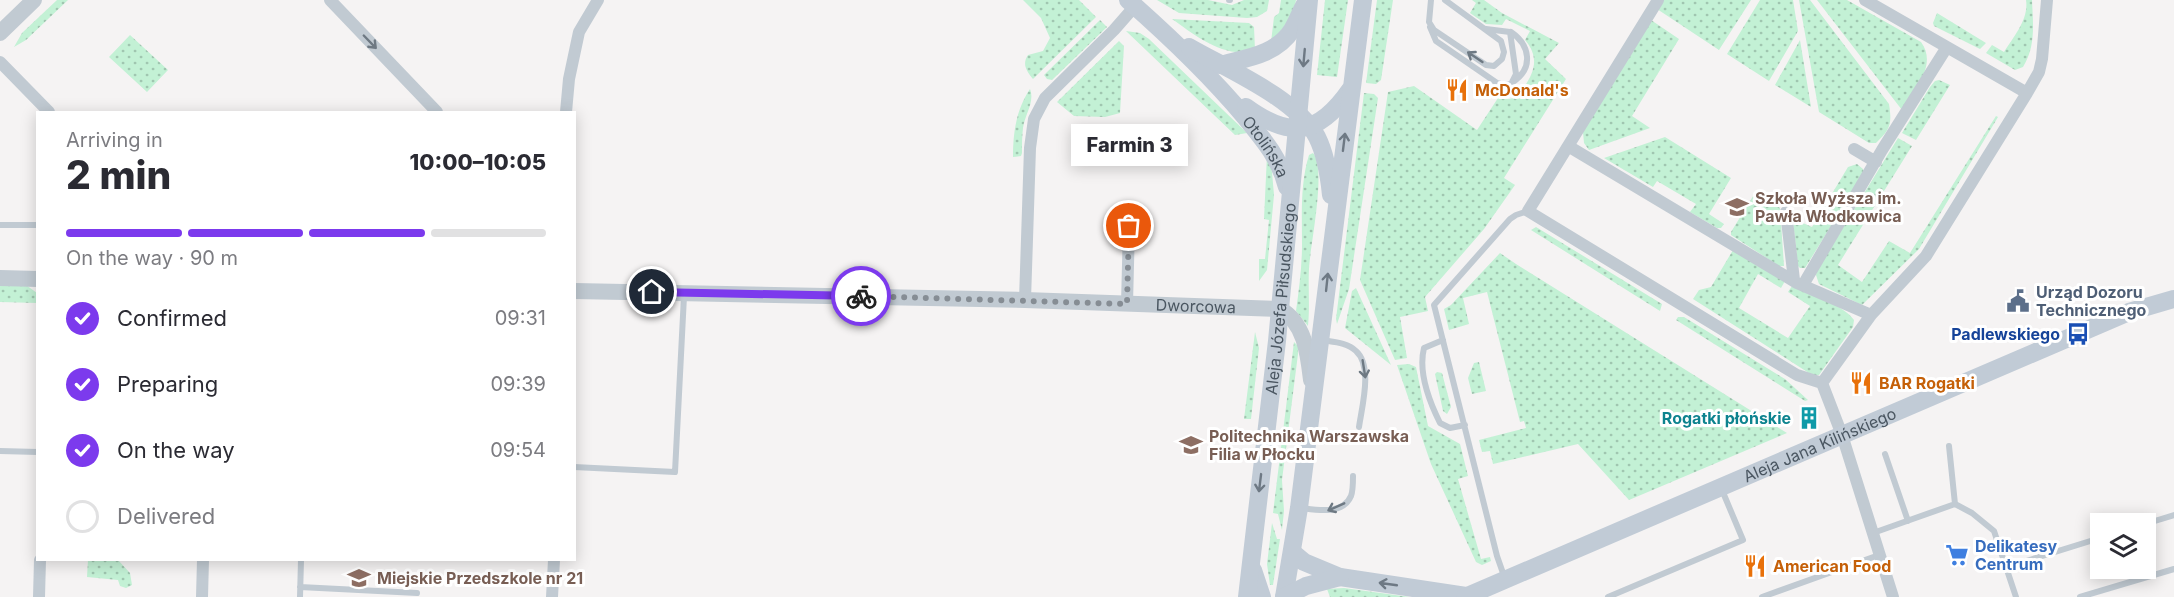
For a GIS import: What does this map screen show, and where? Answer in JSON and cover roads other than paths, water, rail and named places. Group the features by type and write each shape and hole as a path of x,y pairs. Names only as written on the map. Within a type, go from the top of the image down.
{"main road":[{"path":"1220,65 1262,54 1278,44 1291,31 1308,0"},
{"name":"Aleja Józefa Piłsudskiego","path":"1247,597 1289,210 1301,123 1308,0"},
{"path":"1284,597 1299,508 1363,0"},
{"name":"Otolińska","path":"1132,3 1225,91 1264,139 1282,168 1288,188 1289,210"},
{"name":"Otolińska","path":"1170,37 1270,92 1301,123 1324,155 1334,221"},
{"path":"1301,123 1333,112 1352,87"},
{"name":"Otolińska","path":"1225,91 1267,122 1301,123"},
{"name":"Aleja Jana Kilińskiego","path":"1292,552 1304,562 1340,577 1466,597 2129,312 2174,299"},
{"path":"1251,559 1262,597"},
{"path":"1284,597 1306,586 1340,577"}],"street":[{"path":"0,33 34,0"},
{"path":"330,0 436,111"},
{"path":"566,111 569,79 579,32 598,0"},
{"path":"1658,0 1528,211 1797,375 1822,383"},
{"path":"1865,0 2027,93"},
{"path":"1822,383 1871,315 1926,256 2027,93 2039,72 2049,0"},
{"path":"1025,300 1030,148 1034,119 1045,98 1114,30 1132,3"},
{"path":"1798,283 1947,47"},
{"path":"0,62 48,111"},
{"path":"1568,146 1798,283 1871,315"},
{"path":"1854,149 1876,162"},
{"path":"1786,212 1798,283"},
{"path":"1127,304 1129,226"},
{"path":"0,278 36,279"},
{"name":"Dworcowa","path":"576,291 1025,300 1280,309"},
{"path":"1280,309 1290,316 1302,335 1308,356 1313,402"},
{"path":"1822,383 1842,435 1893,597"},
{"path":"39,597 40,561"},
{"path":"202,597 203,561"},
{"path":"552,597 554,561"}],"lane":[{"path":"1431,0 1430,31 1436,41 1497,83 1511,84 1522,76 1526,68 1526,49 1520,38 1510,32 1482,29"},
{"path":"1429,22 1434,30 1486,64 1494,66 1502,59 1504,52 1501,41 1445,0"},
{"path":"1510,32 1516,74 1511,84"},
{"path":"1506,580 1499,561 1434,305 1510,219 1528,211"},
{"path":"0,225 36,225"},
{"path":"576,467 675,472 685,292"},
{"path":"1320,340 1348,346 1356,350 1363,360 1366,371 1359,427"},
{"path":"1443,340 1424,348 1422,357 1428,394 1440,423 1450,428 1465,425"},
{"path":"1948,446 1955,504"},
{"path":"0,451 36,452"},
{"path":"1885,454 1908,521"},
{"path":"1299,508 1329,511 1337,508 1351,497 1353,476"},
{"path":"1608,597 1743,540 1721,487"},
{"path":"1873,533 1955,504 1972,513 1994,531 2016,597"},
{"path":"2156,521 2174,515"},
{"path":"2007,567 2090,541"},
{"path":"1762,597 1879,555"},
{"path":"300,597 301,561"},
{"path":"2080,597 2174,570"},
{"path":"300,586 417,593"}],"place":[{"name":"McDonald's","path":"1457,90"},
{"name":"Szkoła Wyższa im. Pawła Włodkowica","path":"1737,207"},
{"name":"Farmin 3","path":"1129,226"},
{"name":"Urząd Dozoru Technicznego","path":"2018,301"},
{"name":"Padlewskiego","path":"2078,334"},
{"name":"BAR Rogatki","path":"1861,383"},
{"name":"Rogatki płońskie","path":"1809,418"},
{"name":"Politechnika Warszawska Filia w Płocku","path":"1191,445"},
{"name":"Delikatesy Centrum","path":"1957,555"},
{"name":"American Food","path":"1755,566"},
{"name":"Miejskie Przedszkole nr 21","path":"359,578"}]}
